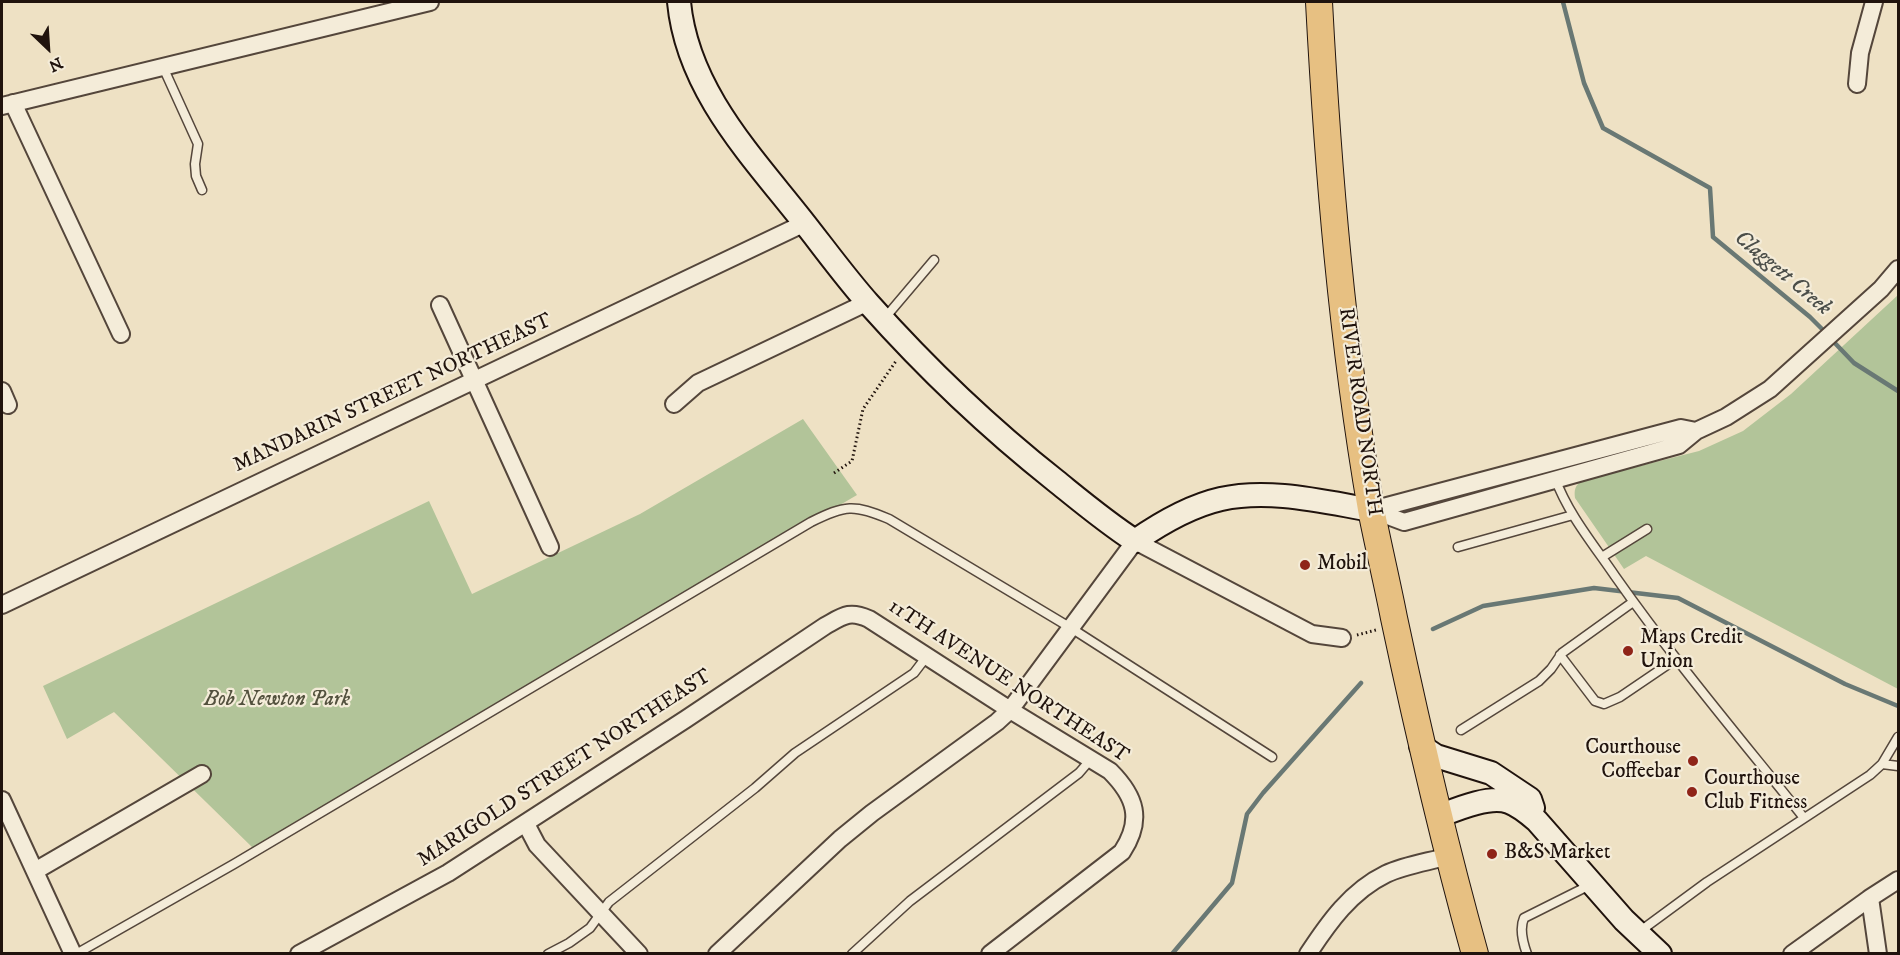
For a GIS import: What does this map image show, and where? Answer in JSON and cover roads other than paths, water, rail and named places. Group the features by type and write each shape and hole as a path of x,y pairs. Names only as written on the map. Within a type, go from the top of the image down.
{"main road":[{"name":"RIVER ROAD NORTH","path":"1319,2 1324,103 1336,243 1351,375 1372,510 1421,746 1475,954"}],"street":[{"path":"121,334 7,104 430,2"},
{"path":"679,2 683,35 710,98 746,149 868,302 948,387 1021,453 1113,527 1135,541 1312,634 1342,638"},
{"path":"1857,84 1860,53 1874,2"},
{"name":"MANDARIN STREET NORTHEAST","path":"2,605 805,224"},
{"path":"717,954 840,838 1010,710 1135,541 1172,518 1195,508 1233,497 1282,497 1372,510 1404,522 1553,472 1678,445 1696,431 1726,417 1770,389 1881,289 1899,269"},
{"path":"674,404 698,383 868,302"},
{"path":"440,305 550,547"},
{"name":"11TH AVENUE NORTHEAST","path":"849,614 861,615 869,619 1110,771 1122,783 1132,802 1135,820 1132,837 1122,852 990,954"},
{"name":"MARIGOLD STREET NORTHEAST","path":"299,954 448,873 825,626 849,614"},
{"path":"1421,746 1436,756 1491,774 1514,787 1530,799 1538,821"},
{"path":"35,871 202,774"},
{"path":"2,800 74,954"},
{"path":"1439,816 1464,807 1496,800 1508,801 1522,809 1538,821 1592,884 1659,954"},
{"path":"526,824 537,846 639,954"},
{"path":"1308,954 1327,925 1357,892 1392,872 1449,856"},
{"path":"1792,954 1899,880"},
{"path":"1870,898 1878,954"}],"lane":[{"path":"163,67 198,144 196,176 202,190"},
{"path":"883,319 934,260"},
{"path":"1553,472 1563,498 1573,515 1634,602 1804,818"},
{"path":"74,954 234,864 811,522 836,510 849,507 890,519 1071,628 1272,758"},
{"path":"1458,547 1573,515"},
{"path":"1602,557 1647,529"},
{"path":"1461,730 1539,681 1560,656 1634,602"},
{"path":"548,954 590,928 609,902 755,788 795,753 914,673 927,656"},
{"path":"1560,656 1595,701 1604,704 1620,697 1676,658"},
{"path":"1638,933 1707,882 1870,775 1882,764 1899,737"},
{"path":"852,954 910,901 1079,773 1091,759"},
{"path":"1882,764 1899,766"},
{"path":"1527,954 1521,924 1524,918 1592,884"}],"waterway":[{"name":"Claggett Creek","path":"1563,2 1584,83 1603,128 1710,188 1713,237 1810,317 1826,333"},
{"name":"Claggett Creek","path":"1831,339 1854,363 1898,391"},
{"path":"1433,629 1483,606 1594,588 1678,598 1845,684 1898,706"},
{"path":"1172,954 1232,883 1247,814 1361,683"}],"place":[{"name":"Mobil","path":"1305,565"},
{"name":"Maps Credit Union","path":"1628,651"},
{"name":"Courthouse Coffeebar","path":"1693,761"},
{"name":"Courthouse Club Fitness","path":"1692,792"},
{"name":"B&S Market","path":"1492,854"}],"park label":[{"name":"Bob Newton Park","path":"277,701"}]}
